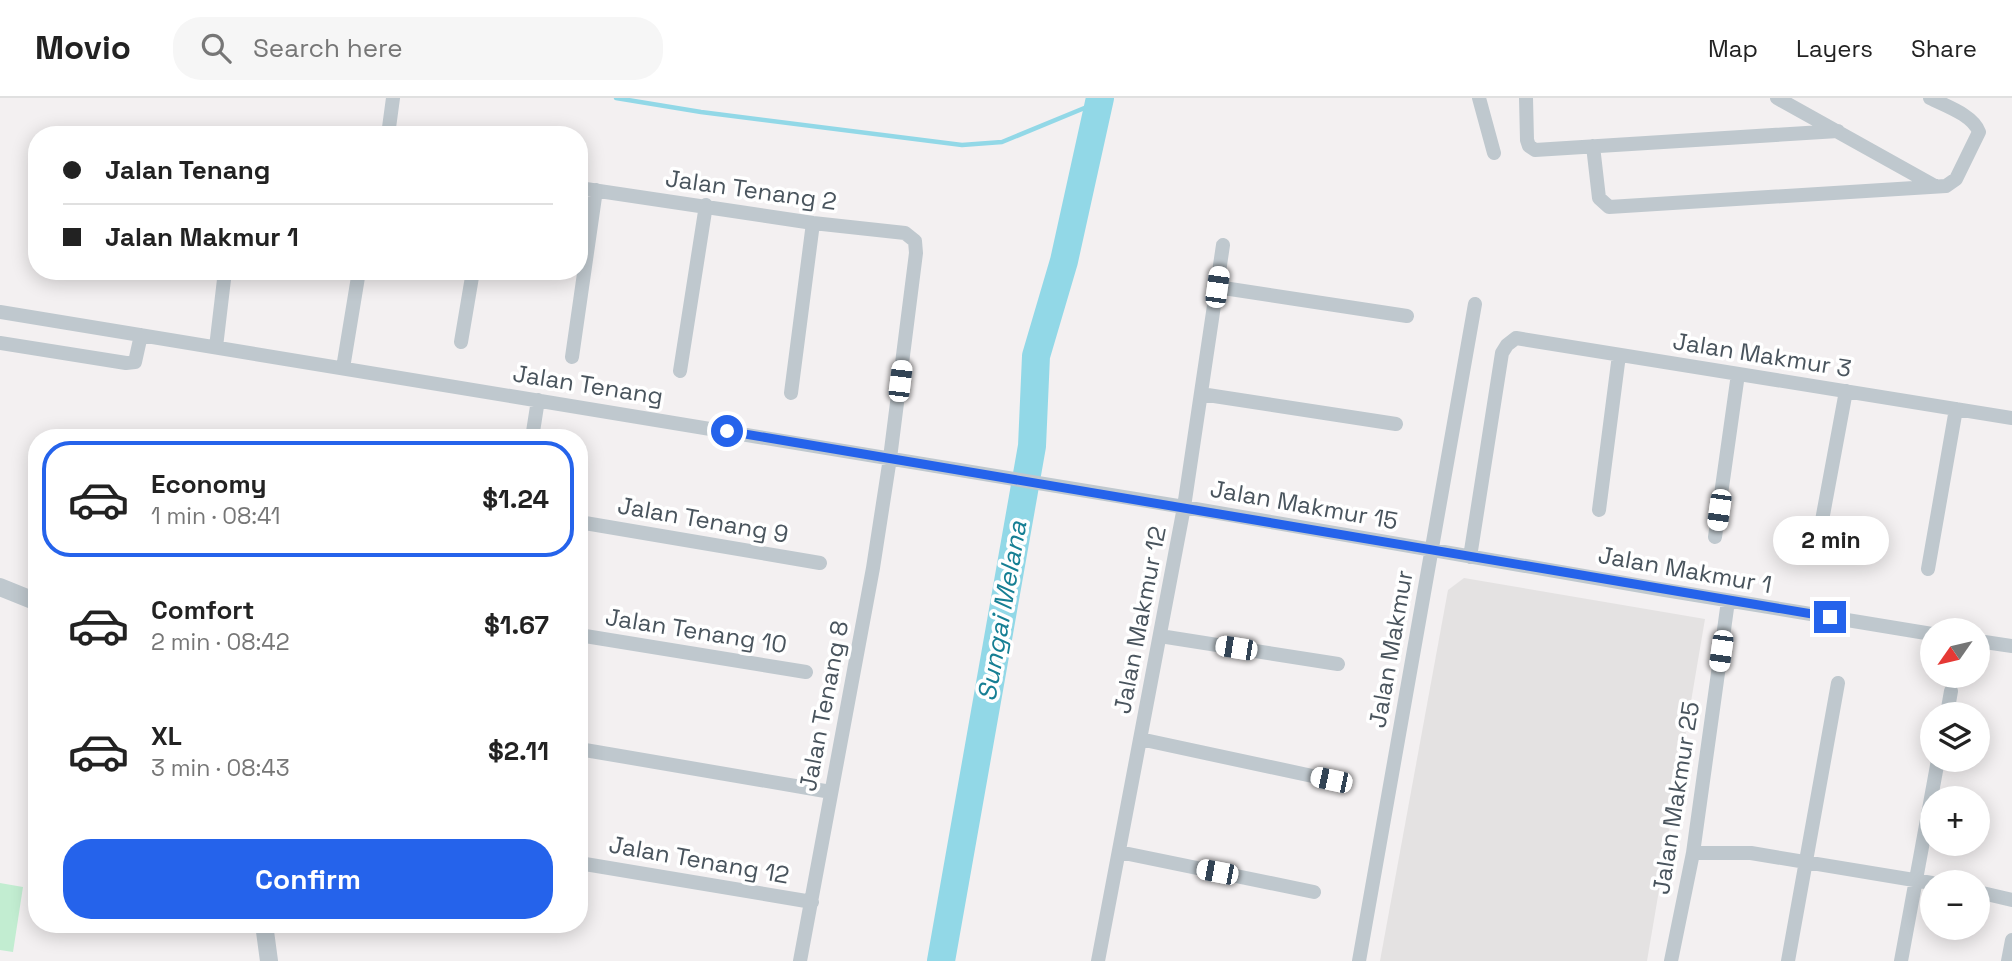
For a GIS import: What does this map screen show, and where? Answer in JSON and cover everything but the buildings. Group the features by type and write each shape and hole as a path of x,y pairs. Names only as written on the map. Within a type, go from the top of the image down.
{"street":[{"path":"389,126 393,98"},
{"path":"1479,98 1494,153"},
{"path":"1526,98 1527,139 1535,150 1838,131"},
{"path":"1777,98 1936,186"},
{"path":"1593,145 1599,198 1609,207 1946,186 1956,179 1979,132 1977,125 1970,119 1930,98"},
{"name":"Jalan Tenang 2","path":"588,189 813,223 905,233 915,241"},
{"path":"588,246 596,190"},
{"path":"680,371 706,205"},
{"path":"791,393 813,223"},
{"name":"Jalan Tenang 8","path":"800,961 853,677 890,458 916,253 915,241"},
{"name":"Jalan Makmur 12","path":"1098,961 1184,507 1223,245"},
{"path":"216,347 224,280"},
{"path":"343,368 358,280"},
{"path":"461,342 471,280"},
{"path":"572,357 583,280"},
{"path":"1217,287 1407,316"},
{"name":"Jalan Makmur","path":"1359,961 1475,304"},
{"name":"Jalan Tenang","path":"0,312 1168,505"},
{"path":"0,343 126,363 135,362 141,335"},
{"name":"Jalan Makmur 3","path":"1470,557 1502,353 1516,338 2012,418"},
{"path":"1598,510 1619,355"},
{"path":"1715,537 1738,374"},
{"path":"1818,542 1846,391"},
{"path":"1201,394 1396,424"},
{"path":"533,429 538,400"},
{"path":"1928,569 1956,409"},
{"name":"Jalan Makmur 15","path":"1168,505 1432,550"},
{"name":"Jalan Tenang 9","path":"588,524 820,563"},
{"name":"Jalan Makmur 1","path":"1432,550 1920,632"},
{"path":"0,587 28,598"},
{"name":"Jalan Makmur 25","path":"1671,961 1693,853 1728,601"},
{"name":"Jalan Tenang 10","path":"588,636 806,672"},
{"path":"1160,636 1338,664"},
{"path":"1990,643 2012,646"},
{"path":"1788,961 1838,683"},
{"path":"1949,702 1951,691"},
{"path":"1140,739 1331,780"},
{"path":"588,751 831,792"},
{"path":"1901,961 1936,772"},
{"path":"1119,852 1314,892"},
{"path":"1693,853 1751,853 1920,881"},
{"name":"Jalan Tenang 12","path":"588,865 812,902"},
{"path":"1990,895 2012,900"},
{"path":"265,933 270,961"},
{"path":"2008,961 2012,940"}],"shaded area":[{"path":"1464,578 1705,619 1647,961 1380,961 1448,590"}],"green space":[{"path":"0,883 23,887 13,952 0,950"}],"waterway":[{"path":"616,98 701,112 962,145 1002,142 1099,102"},
{"name":"Sungai Melana","path":"941,961 1032,446 1036,356 1064,261 1100,98"}],"route":[{"path":"727,431 1830,617"}]}
